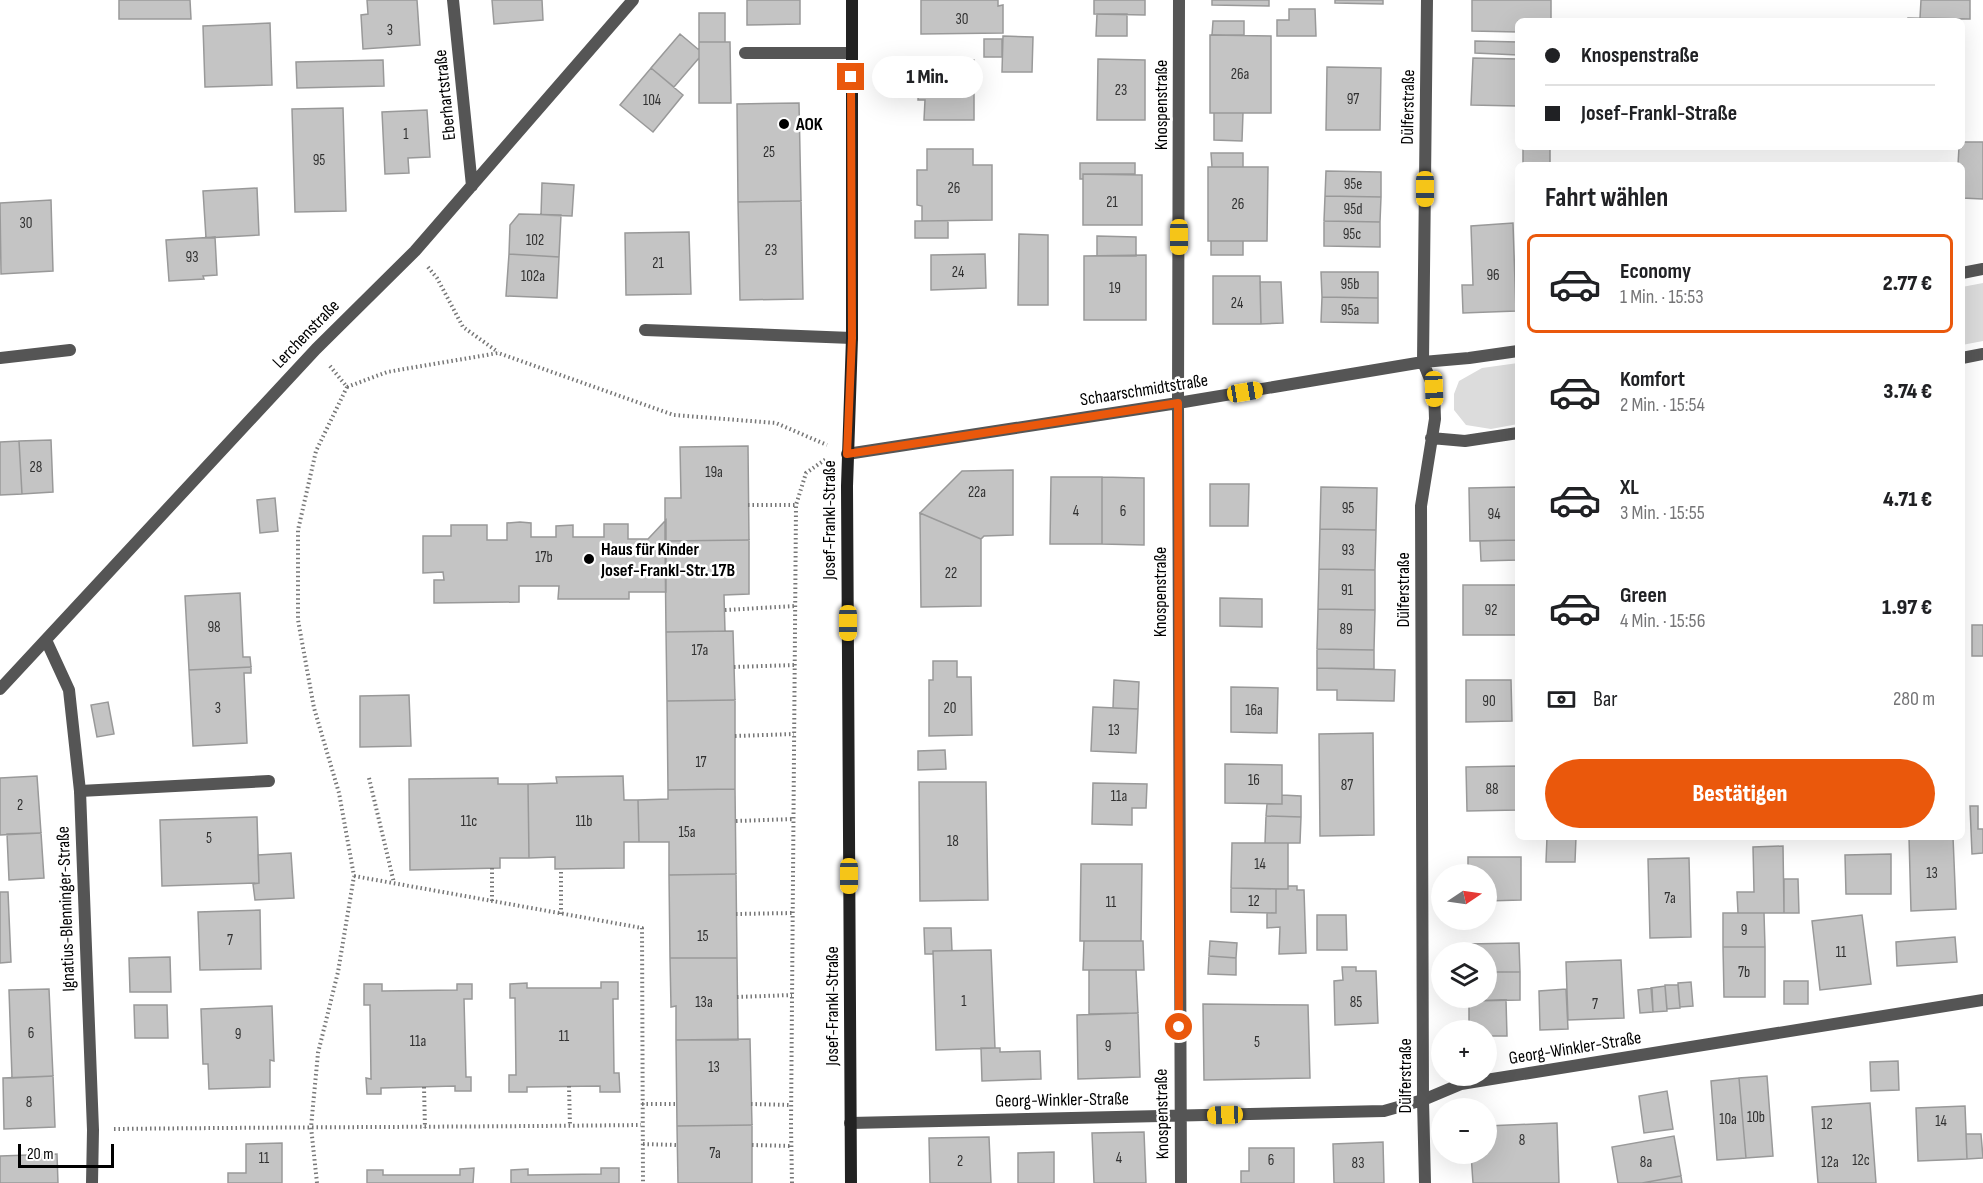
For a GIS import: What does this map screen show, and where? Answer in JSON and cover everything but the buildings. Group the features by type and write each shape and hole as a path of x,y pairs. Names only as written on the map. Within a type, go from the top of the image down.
{"main road":[{"name":"Josef-Frankl-Straße","path":"851,1183 847,454 852,338 852,0"}],"street":[{"name":"Eberhartstraße","path":"453,0 472,186"},
{"name":"Lerchenstraße","path":"0,689 316,349 415,251 633,0"},
{"name":"Knospenstraße","path":"1179,0 1180,1183"},
{"name":"Dülferstraße","path":"1425,1183 1421,506 1435,419 1434,389 1423,362 1427,0"},
{"path":"745,53 851,53"},
{"path":"1965,272 1983,269"},
{"path":"645,330 852,338"},
{"path":"0,358 70,350"},
{"name":"Schaarschmidtstraße","path":"847,454 1178,403 1423,362 1515,351"},
{"path":"1965,357 1983,354"},
{"path":"1431,438 1466,441 1515,433"},
{"name":"Ignatius-Blenninger-Straße","path":"46,640 69,690 80,791 93,1130 92,1183"},
{"path":"80,791 269,781"},
{"name":"Georg-Winkler-Straße","path":"850,1123 1384,1111 1423,1100 1461,1084 1983,1000"}],"path":[{"path":"415,251 437,278 463,327 498,353 674,415 776,423 847,454"},
{"path":"316,349 347,387"},
{"path":"317,1183 311,1127 318,1053 338,972 354,876 339,793 314,708 298,620 298,530 316,451 347,387 387,372 498,353"},
{"path":"792,1183 796,505 807,473 829,457 847,454"},
{"path":"748,505 796,505"},
{"path":"725,610 795,606"},
{"path":"734,667 795,665"},
{"path":"735,736 795,734"},
{"path":"369,778 394,883"},
{"path":"736,821 794,819"},
{"path":"492,868 492,901"},
{"path":"561,869 561,914"},
{"path":"354,876 642,928 643,1183"},
{"path":"736,914 793,913"},
{"path":"737,997 792,995"},
{"path":"569,1086 570,1126"},
{"path":"424,1087 425,1128"},
{"path":"642,1104 677,1104"},
{"path":"751,1104 791,1105"},
{"path":"93,1130 641,1125"},
{"path":"643,1144 677,1144"},
{"path":"752,1145 792,1146"}],"shaded area":[{"path":"1983,283 1983,341 1965,344 1965,286"},
{"path":"1515,363 1515,425 1491,429 1466,425 1454,410 1454,394 1459,381 1482,368"}],"place":[{"name":"AOK","path":"784,124"},
{"name":"Haus für Kinder Josef-Frankl-Str. 17B","path":"589,559"}],"route":[{"path":"851,77 852,338 847,454 1178,403 1179,1027"}]}
